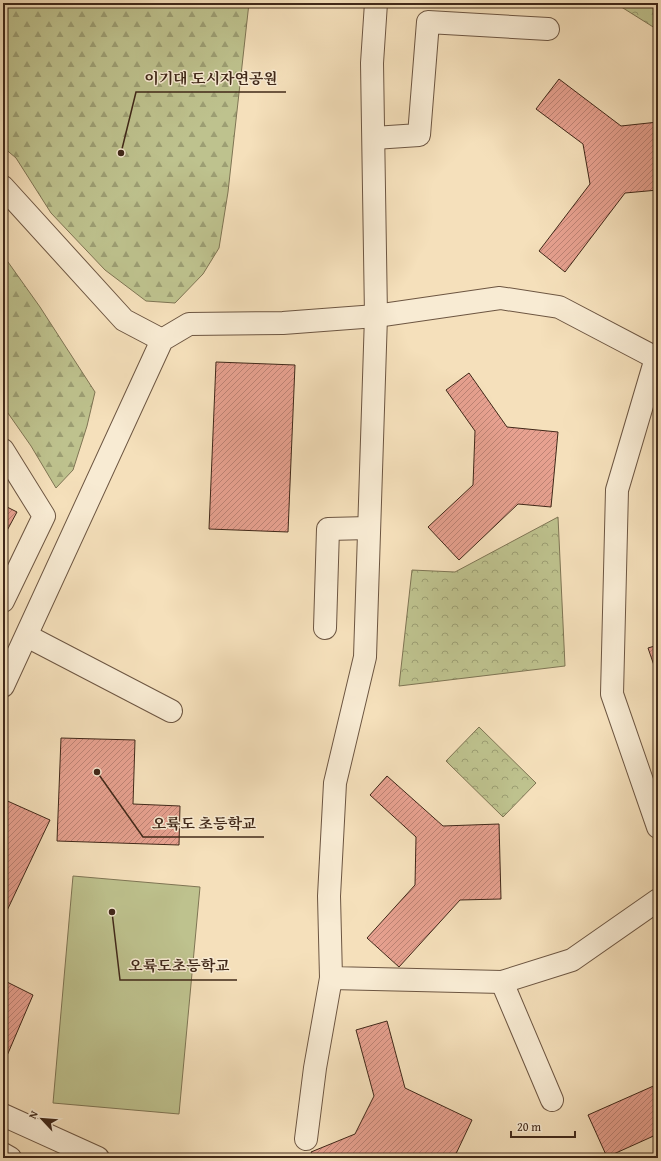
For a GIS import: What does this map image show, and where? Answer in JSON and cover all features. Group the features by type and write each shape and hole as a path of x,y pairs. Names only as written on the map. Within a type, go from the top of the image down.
{"street":[{"path":"306,1139 315,1068 331,978 329,896 335,783 365,657 376,316 372,63 376,3"},
{"path":"374,138 419,135 428,22 548,29"},
{"path":"3,187 124,320 162,340"},
{"path":"3,686 162,340 189,324 283,323 376,316 500,298 560,307 657,356 617,490 612,694 658,828"},
{"path":"3,450 44,516 3,601"},
{"path":"325,628 328,529 369,528"},
{"path":"27,636 171,711"},
{"path":"331,978 502,982 572,960 658,900"},
{"path":"502,982 552,1100"},
{"path":"3,1115 98,1158"},
{"path":"3,1154 10,1158"}],"green space":[{"path":"3,3 249,3 228,192 219,248 203,274 175,303 146,301 105,270 51,213 16,158 3,147"},
{"path":"615,3 658,3 658,30"},
{"path":"3,255 40,307 95,392 87,426 73,470 56,488 31,446 3,406"},
{"path":"558,517 565,666 399,686 412,570 455,572"},
{"path":"479,727 536,783 503,817 446,761"},
{"path":"73,876 200,887 179,1114 53,1103"}],"building":[{"path":"559,79 621,126 658,122 658,190 625,193 565,272 539,251 590,184 583,144 536,109"},
{"path":"216,362 295,365 288,532 209,529"},
{"path":"469,373 507,427 558,432 551,507 518,504 459,560 428,527 473,485 475,431 446,390"},
{"path":"3,505 17,512 3,538"},
{"path":"658,645 658,677 648,648"},
{"path":"61,738 135,740 133,804 180,806 179,845 57,841"},
{"path":"387,776 443,826 499,824 501,899 460,900 399,967 367,938 415,885 416,837 370,795"},
{"path":"3,799 50,820 3,919"},
{"path":"3,980 33,995 3,1065"},
{"path":"387,1021 405,1088 472,1120 454,1158 388,1158 383,1156 378,1158 314,1158 311,1152 355,1134 374,1096 356,1030"},
{"path":"658,1084 658,1134 607,1157 588,1115"}],"place":[{"name":"이기대 도시자연공원","path":"121,153"},
{"name":"오륙도 초등학교","path":"97,772"},
{"name":"오륙도초등학교","path":"112,912"}]}
